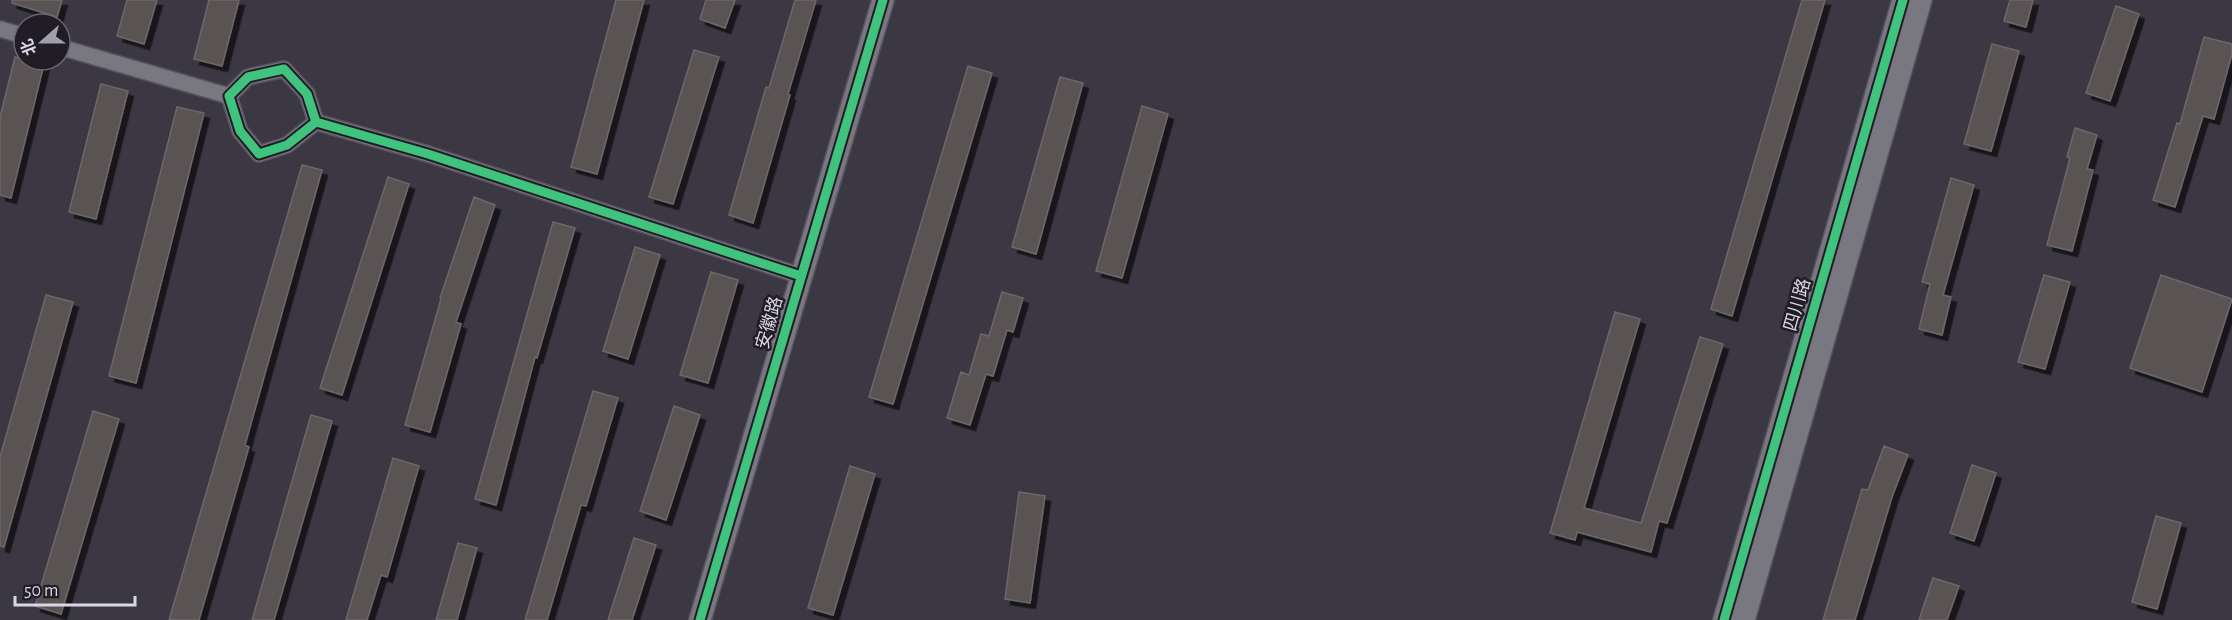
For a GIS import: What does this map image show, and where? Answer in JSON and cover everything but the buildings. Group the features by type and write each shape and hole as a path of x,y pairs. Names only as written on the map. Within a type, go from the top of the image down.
{"street":[{"name":"安徽路","path":"700,620 883,0"},
{"name":"四川路","path":"1724,620 1903,0"},
{"name":"四川路","path":"1744,620 1921,0"},
{"path":"72,50 229,96"},
{"path":"229,96 248,77 284,69 307,93 316,122"},
{"path":"229,96 240,131 259,154 287,145 316,122"},
{"path":"316,122 428,154 801,276"}],"cycle path":[{"path":"700,620 883,0"},
{"path":"1724,620 1903,0"},
{"path":"316,122 287,145 259,154 240,131 229,96 248,77 284,69 307,94 316,122 428,154 801,276"}]}
